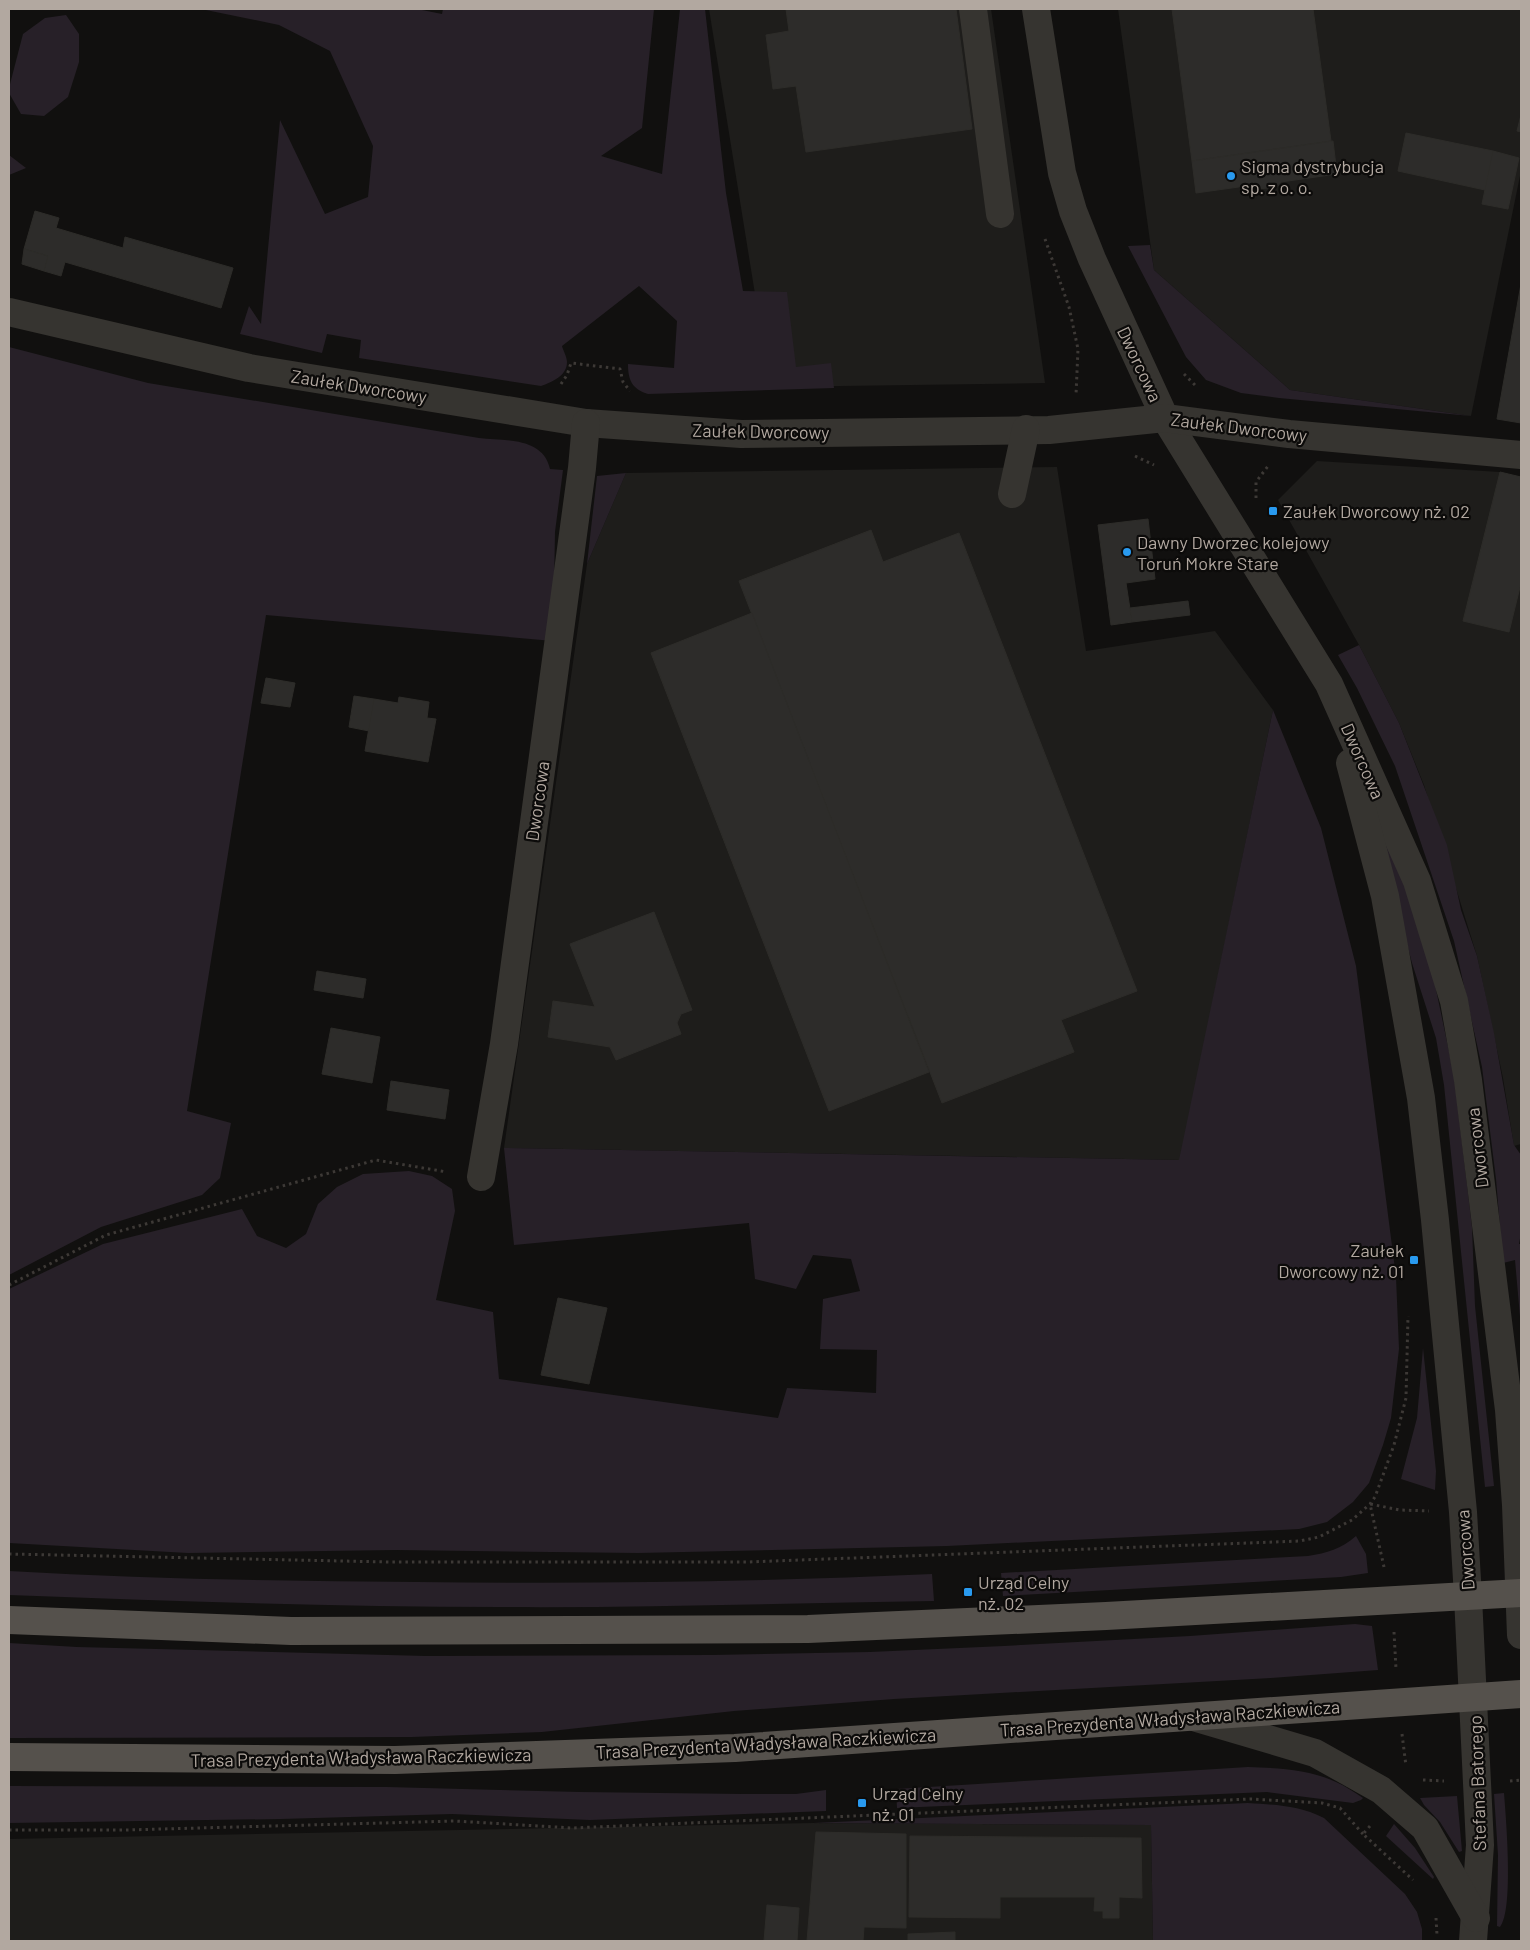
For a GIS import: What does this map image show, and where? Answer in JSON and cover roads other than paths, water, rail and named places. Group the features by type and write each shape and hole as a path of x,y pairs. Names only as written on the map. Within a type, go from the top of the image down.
{"main road":[{"path":"9,1620 291,1631 808,1630 1520,1593"},
{"name":"Trasa Prezydenta Władysława Raczkiewicza","path":"9,1757 424,1759 735,1748 1521,1694"}],"street":[{"path":"973,9 1000,214"},
{"name":"Dworcowa","path":"1036,9 1062,173 1073,212 1092,260 1165,418 1329,684 1417,881 1454,1001 1468,1080 1509,1410 1516,1505 1521,1635"},
{"name":"Zaułek Dworcowy","path":"9,312 249,368 586,423 741,434 1049,430 1165,418 1289,434 1521,455"},
{"name":"Dworcowa","path":"481,1177 504,1044 582,468 586,423"},
{"path":"1012,494 1026,429"},
{"name":"Dworcowa","path":"1329,684 1385,896 1422,1098 1462,1503 1471,1647"},
{"path":"1509,1410 1521,1434"},
{"name":"Stefana Batorego","path":"1471,1647 1480,1845 1474,1929"},
{"name":"Stefana Batorego","path":"1193,1716 1315,1753 1381,1790 1425,1828 1474,1929"}],"place":[{"name":"Sigma dystrybucja sp. z o. o.","path":"1231,176"},
{"name":"Zaułek Dworcowy nż. 02","path":"1273,511"},
{"name":"Dawny Dworzec kolejowy Toruń Mokre Stare","path":"1127,552"},
{"name":"Zaułek Dworcowy nż. 01","path":"1414,1260"},
{"name":"Urząd Celny nż. 02","path":"968,1592"},
{"name":"Urząd Celny nż. 01","path":"862,1803"}]}
